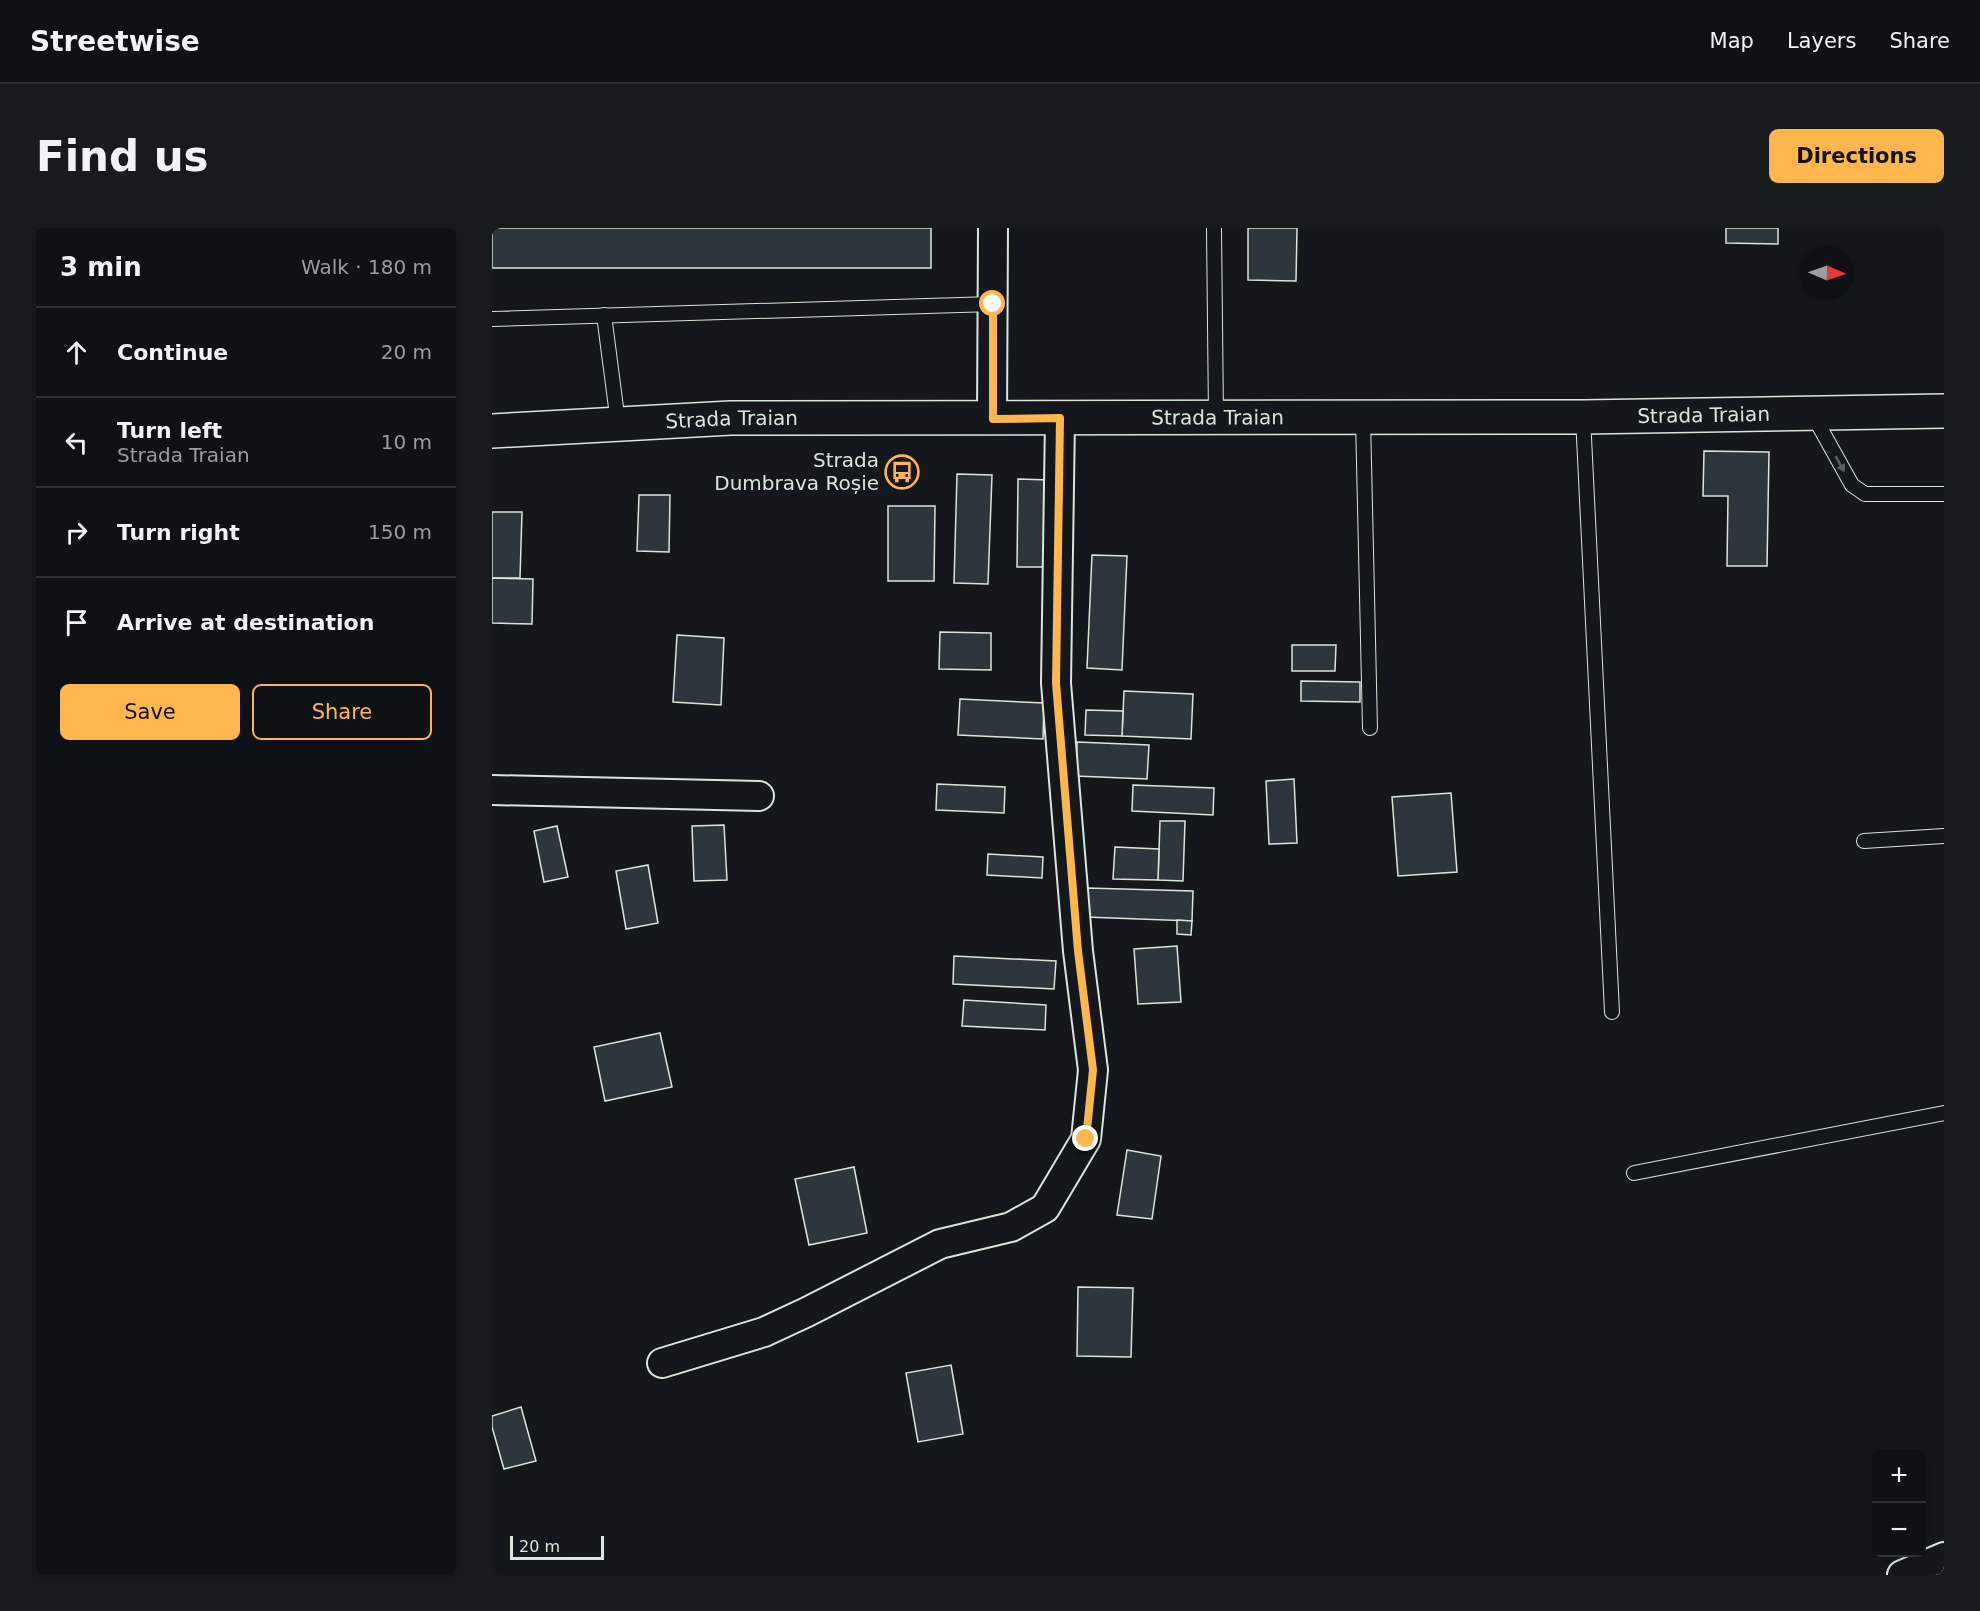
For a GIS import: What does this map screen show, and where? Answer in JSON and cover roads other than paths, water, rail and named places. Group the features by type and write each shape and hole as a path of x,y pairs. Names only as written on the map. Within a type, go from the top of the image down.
{"main road":[{"name":"Strada Traian","path":"492,431 731,418 1582,417 1944,411"}],"street":[{"path":"993,228 993,419"},
{"path":"662,1363 764,1332 939,1244 1011,1227 1045,1208 1086,1139 1093,1070 1078,951 1056,683 1060,418"},
{"path":"492,790 759,796"},
{"path":"1902,1575 1944,1557"}],"lane":[{"path":"1214,228 1216,418"},
{"path":"492,319 993,304"},
{"path":"604,315 618,423"},
{"path":"1812,413 1852,485 1865,494 1944,494"},
{"path":"1582,417 1612,1012"},
{"path":"1363,418 1370,728"},
{"path":"1864,841 1944,836"},
{"path":"1634,1173 1944,1113"}],"place":[{"name":"Strada Dumbrava Roșie","path":"902,472"}]}
